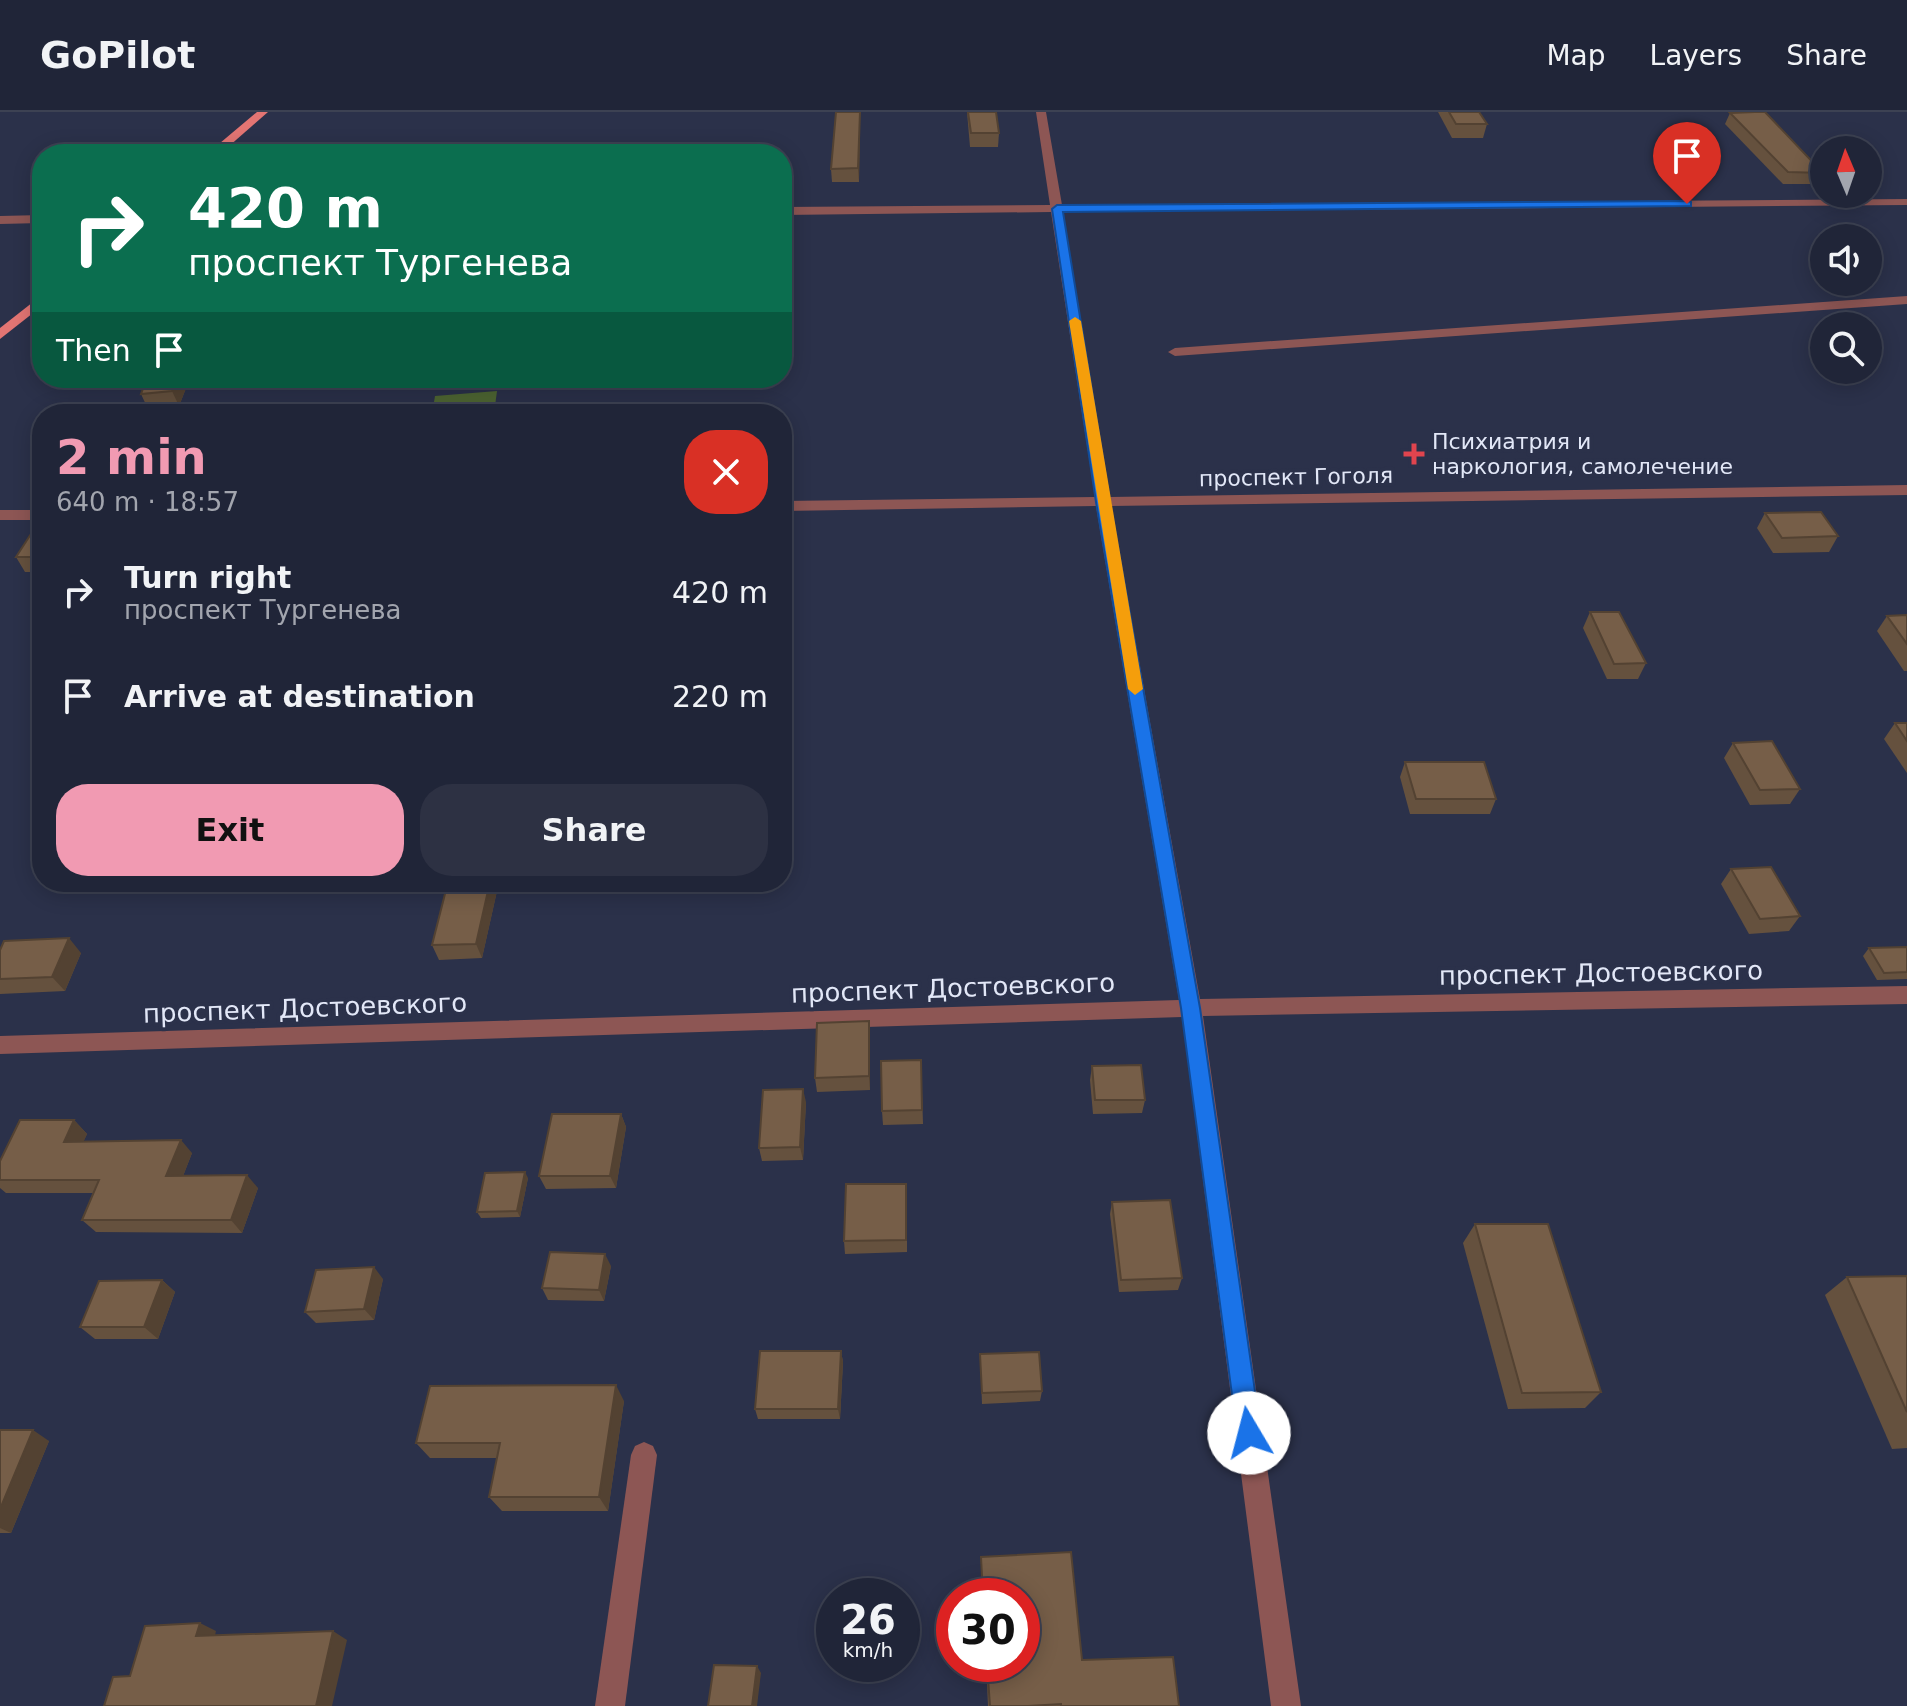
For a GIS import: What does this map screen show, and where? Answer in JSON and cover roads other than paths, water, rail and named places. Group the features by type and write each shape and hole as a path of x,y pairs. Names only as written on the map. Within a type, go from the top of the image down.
{"main road":[{"path":"225,144 263,112"},
{"path":"0,335 32,308"}],"street":[{"path":"1041,112 1103,502 1191,1008 1286,1706"},
{"path":"792,211 1907,202"},
{"path":"0,220 32,219"},
{"path":"1175,352 1907,300"},
{"name":"проспект Гоголя","path":"792,506 1907,490"},
{"path":"0,515 32,515"},
{"name":"проспект Достоевского","path":"0,1045 1191,1008 1907,995"},
{"path":"610,1706 644,1455"}],"place":[{"name":"Психиатрия и наркология, самолечение","path":"1414,454"}]}
